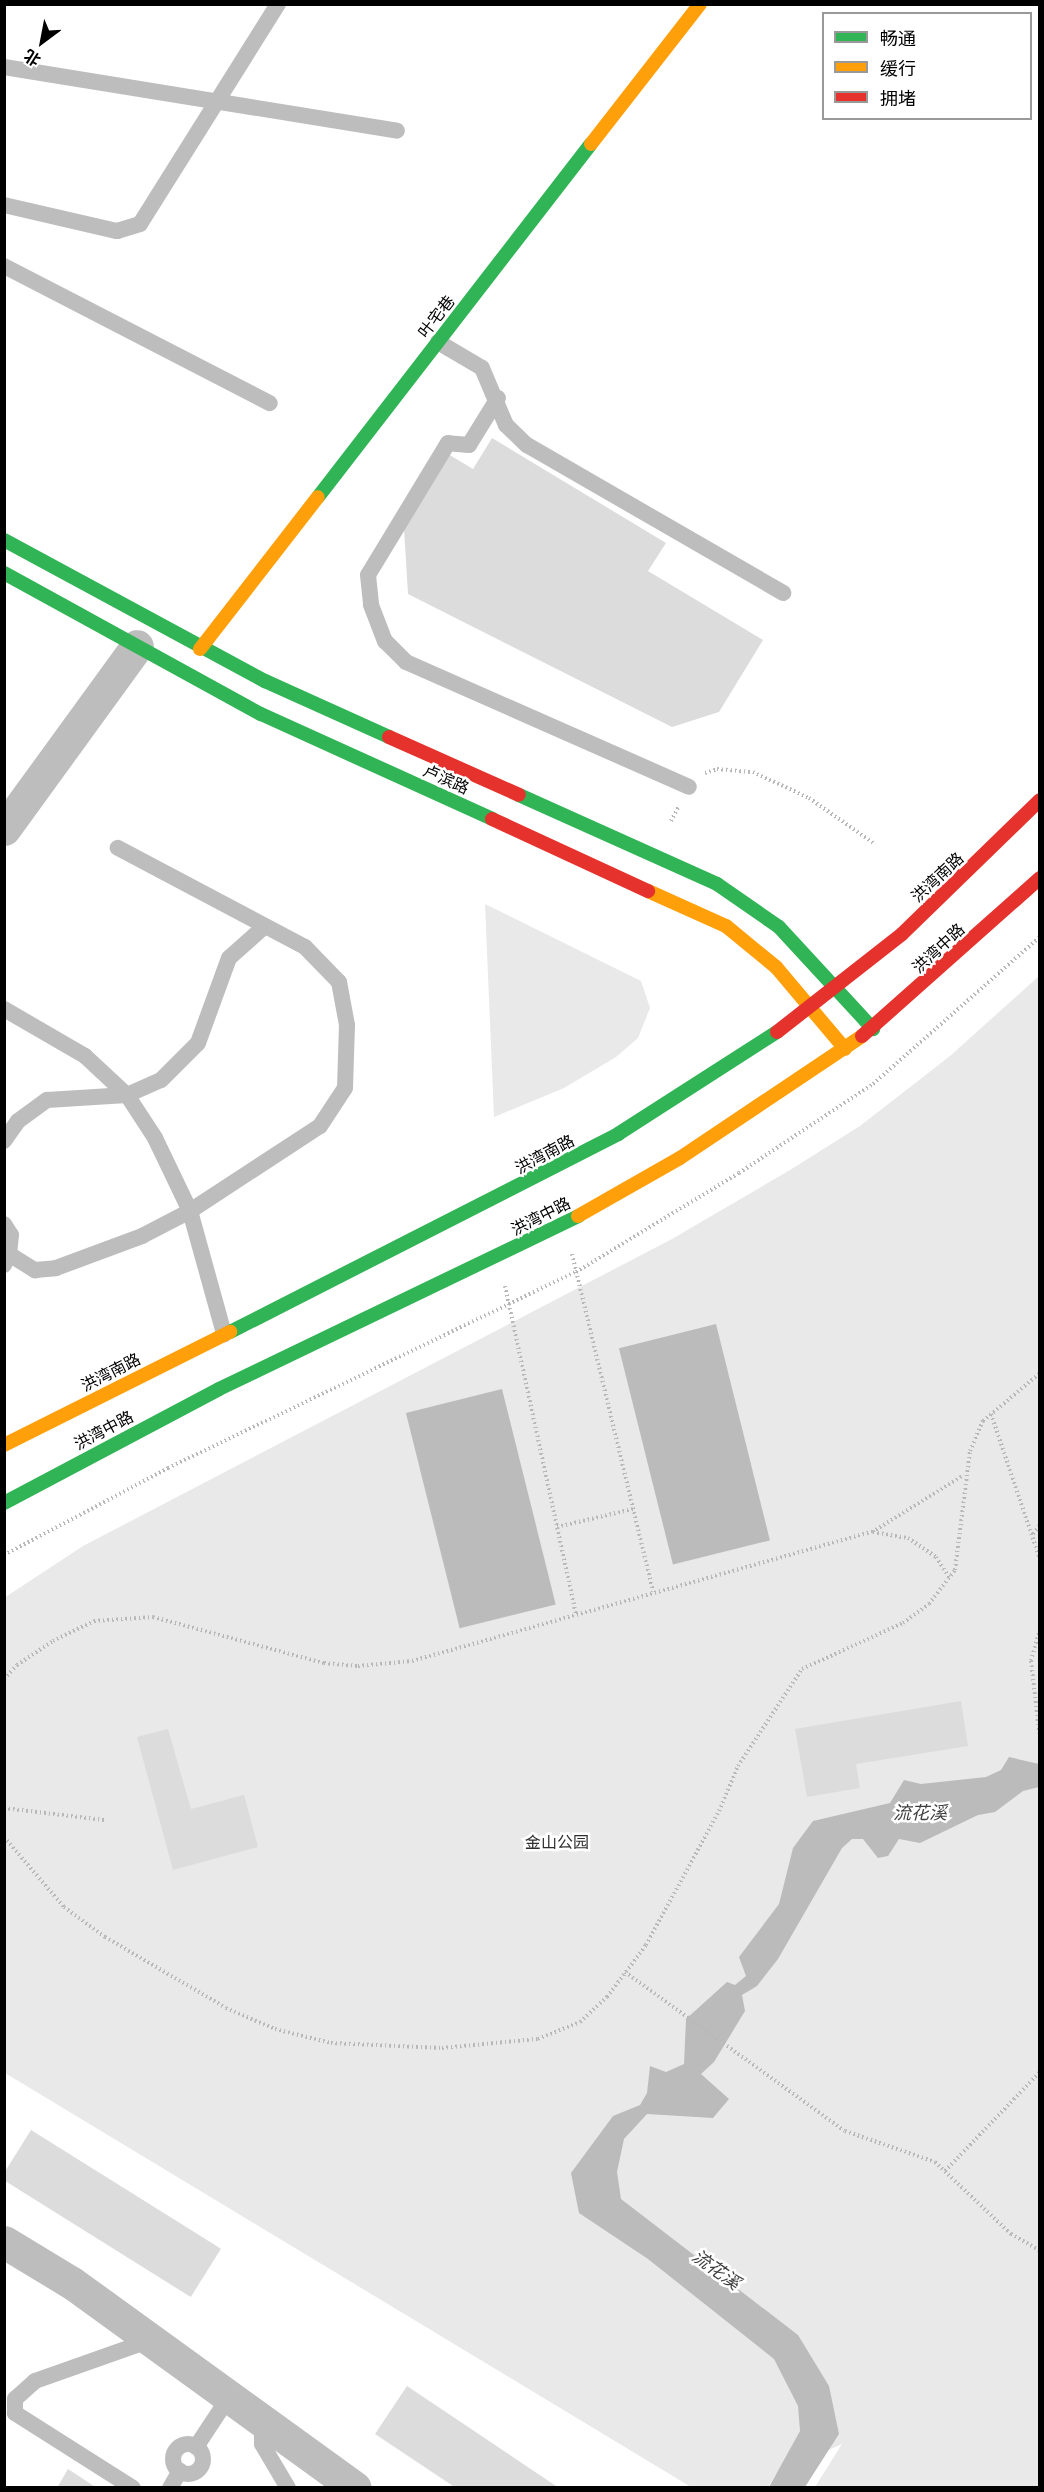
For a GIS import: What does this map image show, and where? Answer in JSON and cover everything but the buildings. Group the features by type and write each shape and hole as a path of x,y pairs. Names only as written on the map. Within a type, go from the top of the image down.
{"main road":[{"name":"叶宅巷","path":"200,649 700,4"},
{"path":"4,540 200,649 334,715 717,884 779,927 837,986 873,1029"},
{"name":"卢滨路","path":"4,573 261,714 726,926 776,967 811,1005 845,1049"},
{"name":"洪湾南路","path":"4,1445 618,1134 837,986 902,934 1040,800"},
{"name":"洪湾中路","path":"4,1503 219,1389 565,1224 680,1158 873,1029 1040,878"}],"street":[{"path":"4,829 137,646"},
{"path":"4,2242 72,2283 355,2487"}],"lane":[{"path":"4,205 117,231 140,224 278,4"},
{"path":"4,67 397,131"},
{"path":"4,266 270,403"},
{"path":"438,342 482,368 498,398 506,425 527,445 783,593"},
{"path":"498,398 469,446 448,443 368,575 371,605 385,640 406,662 689,787"},
{"path":"4,1224 11,1234 7,1260 35,1270 56,1268 142,1236 190,1211 320,1126 345,1088 347,1025 339,982 305,947 118,848"},
{"path":"4,1141 18,1121 47,1101 127,1095 161,1080 198,1043 229,958 264,926"},
{"path":"4,1009 85,1056 127,1095 155,1138 190,1211 224,1334"},
{"path":"133,2487 10,2417 15,2398 35,2381 151,2340"},
{"path":"170,2487 180,2471 174,2464 177,2450 184,2445 196,2447 229,2397"},
{"path":"262,2421 262,2444 288,2487"}],"path":[{"path":"671,821 696,777 717,768 753,772 808,798 875,844"},
{"path":"565,1224 653,1591"},
{"path":"498,1257 576,1614"},
{"path":"4,1836 64,1907 105,1937 226,2008 331,2043 442,2048 538,2039 580,2022 625,1972 691,1866 738,1766 802,1669 903,1623 929,1604 955,1570 965,1474 983,1421 1040,1373"},
{"path":"991,1414 1040,1560"},
{"path":"4,1679 17,1665 52,1641 94,1621 153,1617 324,1663 358,1666 412,1661 653,1591 872,1532 965,1474"},
{"path":"557,1527 633,1509"},
{"path":"1033,1535 1040,1526"},
{"path":"872,1532 894,1534 916,1543 936,1557 949,1577"},
{"path":"1040,1629 1031,1660 1040,1739"},
{"path":"4,1808 104,1820"},
{"path":"625,1972 845,2131 934,2162 1011,2234 1040,2251"},
{"path":"945,2171 1040,2072"}],"green space":[{"path":"485,904 641,981 650,1008 638,1038 616,1057 564,1088 494,1117"},
{"name":"金山公园","path":"1039,976 1039,2487 815,2487 842,2444 776,2474 768,2487 691,2487 5,2073 4,1598 83,1546 672,1239 790,1170 860,1126 950,1056"}],"water":[{"path":"716,1324 770,1540 673,1565 619,1348"},
{"path":"502,1389 556,1604 460,1628 406,1413"},
{"name":"流花溪","path":"1009,1757 1039,1764 1039,1787 1023,1791 995,1812 978,1815 920,1843 899,1839 888,1856 878,1858 863,1839 852,1839 842,1848 778,1959 757,1986 742,1995 745,2011 714,2062 701,2074 729,2099 713,2118 647,2114 624,2139 617,2172 621,2199 798,2335 829,2386 839,2434 805,2487 769,2487 800,2431 798,2406 774,2359 648,2259 579,2213 571,2173 613,2116 640,2105 647,2093 650,2066 666,2072 684,2064 686,2019 727,1982 735,1985 746,1976 739,1957 779,1904 793,1848 813,1821 890,1803 904,1780 921,1784 986,1777 1001,1770"}],"traffic: fast":[{"path":"318,497 591,144"},
{"path":"4,540 265,681 389,737"},
{"path":"4,573 261,714 492,819"},
{"path":"519,795 717,884 779,927 873,1029"},
{"path":"230,1332 618,1134 777,1032"},
{"path":"4,1503 219,1389 578,1216"}],"traffic: slow":[{"path":"591,144 700,4"},
{"path":"200,649 318,497"},
{"path":"648,891 726,926 776,967 845,1049"},
{"path":"578,1216 680,1158 862,1036"},
{"path":"4,1445 230,1332"}],"traffic: jam":[{"path":"389,737 519,795"},
{"path":"777,1032 902,934 1040,800"},
{"path":"492,819 648,891"},
{"path":"862,1036 1040,878"}]}
